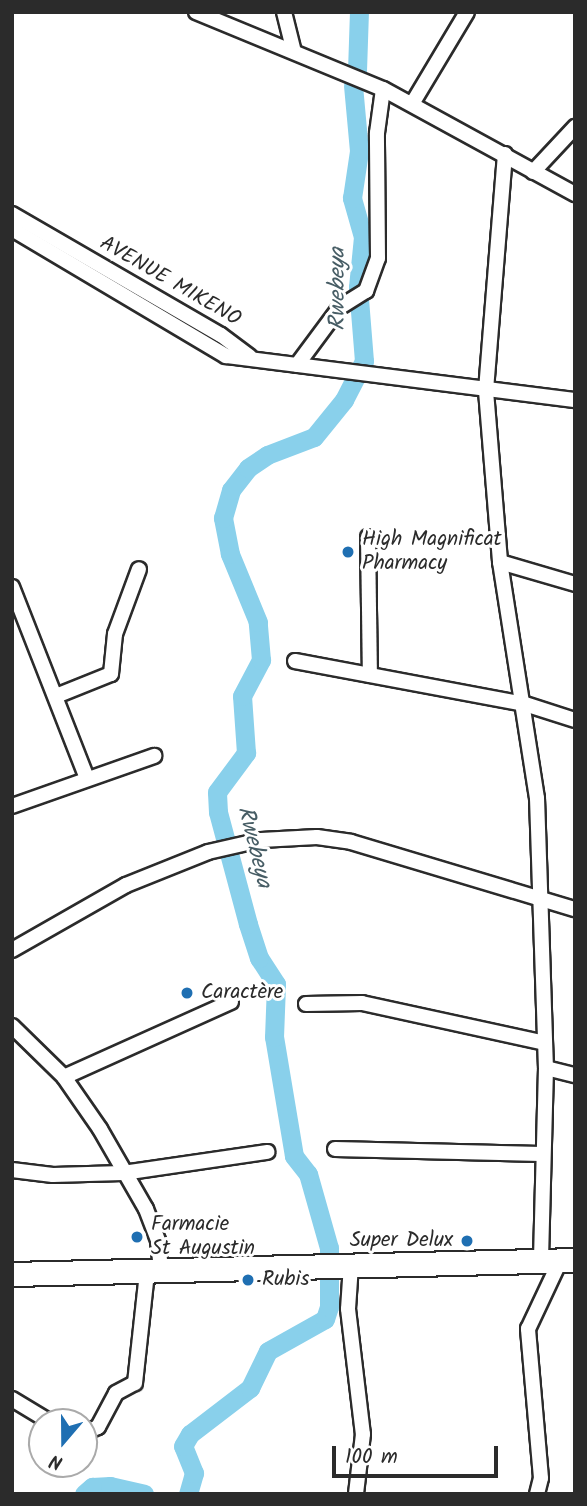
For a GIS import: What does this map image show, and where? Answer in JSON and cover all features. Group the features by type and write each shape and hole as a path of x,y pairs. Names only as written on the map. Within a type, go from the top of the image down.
{"highway":[{"path":"12,1274 558,1260"}],"street":[{"path":"196,12 383,89 575,194"},
{"path":"284,12 294,52"},
{"path":"412,104 467,12"},
{"path":"297,365 345,304 366,291 378,258 377,133 383,89"},
{"path":"533,172 575,127"},
{"path":"505,154 486,391 500,562 525,704 537,798 546,1068 541,1154 558,1260 528,1329 541,1478 537,1494"},
{"name":"AVENUE MIKENO","path":"12,215 221,335 250,358"},
{"name":"AVENUE MIKENO","path":"12,229 226,356 250,358"},
{"path":"250,358 346,373 575,400"},
{"path":"368,537 370,675"},
{"path":"500,562 575,584"},
{"path":"56,696 111,674 113,643 139,569"},
{"path":"12,587 87,778"},
{"path":"295,661 525,704 575,720"},
{"path":"12,806 154,756"},
{"path":"12,950 89,902 208,852 261,840 317,837 351,842 575,909"},
{"path":"64,1077 231,1002"},
{"path":"306,1004 362,1003 545,1043"},
{"path":"12,1026 64,1077 146,1209 158,1241 135,1383 116,1393 98,1427"},
{"path":"546,1068 575,1075"},
{"path":"335,1149 541,1154"},
{"path":"12,1170 54,1175 123,1173 267,1152"},
{"path":"346,1265 348,1309 363,1434 356,1494"}],"waterway":[{"name":"Rwebeya","path":"357,71 359,12"},
{"name":"Rwebeya","path":"188,1494 194,1473 183,1446 190,1434 250,1388 268,1351 325,1319 329,1307 329,1248 308,1174 294,1156 274,1037 276,984 259,958 248,924 218,812 217,792 246,753 242,696 261,660 258,622 230,554 223,518 231,490 248,468 267,455 314,437 344,400 364,361 358,287 363,237 352,198 359,151 353,85"},
{"name":"Rwebeya","path":"84,1494 92,1487 110,1486 144,1494"}],"place":[{"name":"High Magnificat Pharmacy","path":"348,552"},
{"name":"Caractère","path":"187,993"},
{"name":"Farmacie St Augustin","path":"137,1237"},
{"name":"Super Delux","path":"467,1241"},
{"name":"Rubis","path":"248,1280"}]}
